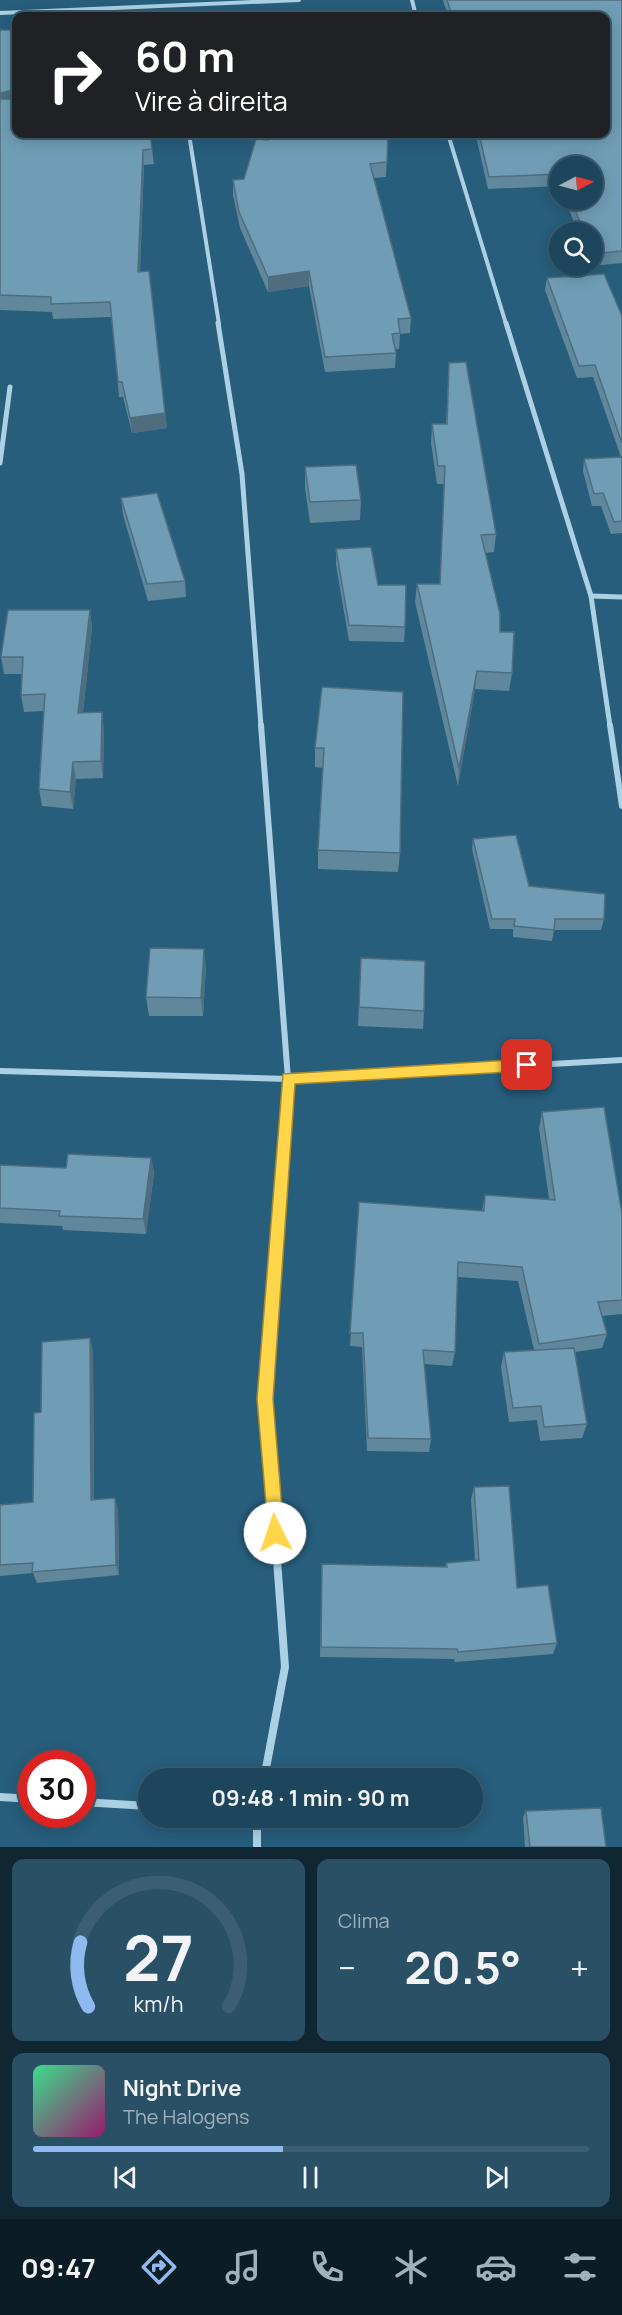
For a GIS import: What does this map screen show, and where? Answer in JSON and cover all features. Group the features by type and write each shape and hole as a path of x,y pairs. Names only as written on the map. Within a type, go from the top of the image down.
{"street":[{"path":"23,12 299,0"},
{"path":"190,138 242,474 288,1079 265,1399 285,1668 266,1768"},
{"path":"449,138 591,596 622,806"},
{"path":"0,463 10,387"},
{"path":"591,596 622,597"},
{"path":"0,1071 288,1079 622,1060"},
{"path":"0,1797 18,1798"},
{"path":"96,1803 138,1805"},
{"path":"257,1828 257,1847"}],"building":[{"path":"447,0 622,0 622,251 603,253 603,222 580,222 575,210 603,210 603,156 549,156 549,174 489,177 480,138 610,138 610,12 451,12"},
{"path":"0,30 12,30 12,90 0,93"},
{"path":"0,99 12,99 12,138 151,138 152,149 143,150 138,272 149,271 165,413 130,418 122,382 118,382 110,302 51,304 51,297 0,295"},
{"path":"268,138 388,138 387,162 370,164 411,318 398,319 400,333 392,334 396,353 325,357 309,271 268,277 239,212 233,180 244,179 256,139 268,140"},
{"path":"603,274 622,316 622,443 595,365 579,366 547,278 603,276"},
{"path":"466,362 496,534 481,535 500,614 500,632 514,632 512,673 477,671 459,768 417,584 440,584 445,466 438,466 432,424 447,424 449,363"},
{"path":"622,457 622,521 614,522 603,493 594,494 584,459"},
{"path":"356,465 361,500 310,502 305,467"},
{"path":"157,493 185,581 147,584 121,498"},
{"path":"371,547 378,585 406,585 405,627 349,625 336,549"},
{"path":"8,610 90,610 78,713 102,712 101,761 73,762 70,792 39,789 45,694 21,695 23,657 1,657"},
{"path":"322,687 403,692 400,853 318,850 324,748 315,748"},
{"path":"516,835 529,886 605,894 604,919 555,919 554,930 514,926 515,919 492,919 473,839"},
{"path":"150,948 204,949 201,998 146,997"},
{"path":"361,958 425,961 424,1011 359,1007"},
{"path":"604,1107 622,1214 622,1300 598,1302 607,1334 539,1344 522,1267 458,1262 455,1352 423,1350 431,1439 368,1438 363,1333 350,1333 359,1202 484,1211 485,1195 555,1200 542,1112"},
{"path":"68,1154 151,1158 143,1219 59,1216 60,1211 0,1208 0,1165 66,1168"},
{"path":"90,1338 91,1500 115,1498 116,1565 32,1572 33,1563 0,1565 0,1505 33,1502 34,1413 41,1412 42,1342"},
{"path":"574,1348 587,1424 544,1427 541,1406 513,1408 504,1352"},
{"path":"509,1486 517,1588 548,1585 557,1643 458,1652 457,1649 321,1647 322,1564 447,1567 446,1563 479,1560 474,1487"},
{"path":"601,1808 606,1847 530,1847 526,1811"}],"route":[{"path":"275,1533 265,1399 288,1079 527,1065"}]}
